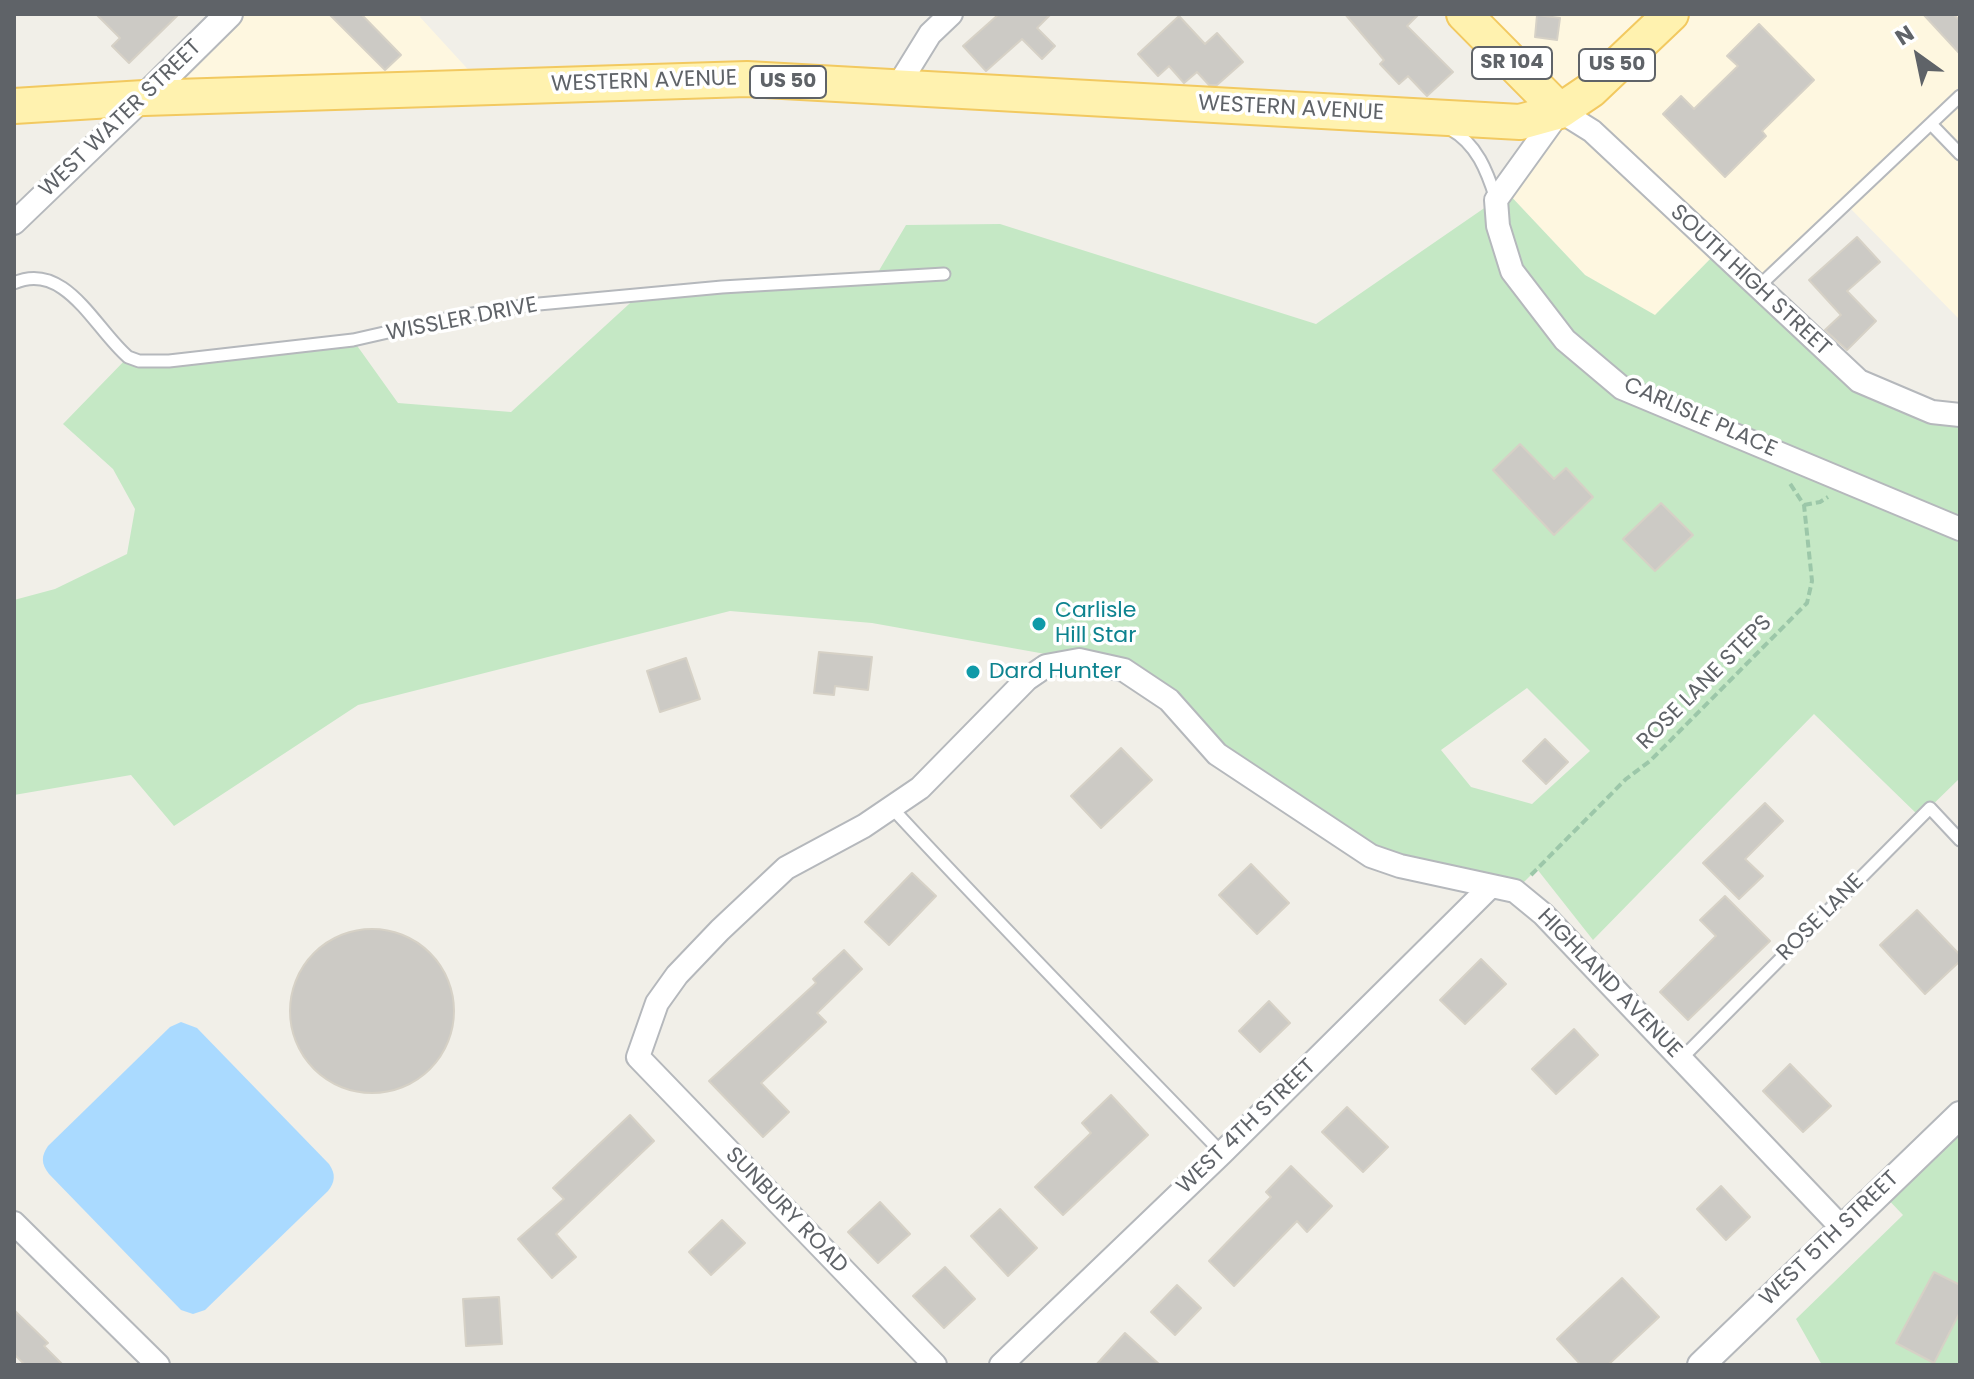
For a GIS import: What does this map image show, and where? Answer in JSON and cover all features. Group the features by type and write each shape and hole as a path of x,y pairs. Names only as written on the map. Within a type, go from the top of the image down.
{"main road":[{"name":"SR 104","path":"1464,14 1560,111"},
{"name":"US 50","path":"1560,111 1591,90 1671,14"},
{"name":"WESTERN AVENUE","path":"14,106 144,98 747,79 1520,122 1560,111"}],"street":[{"name":"WEST WATER STREET","path":"14,223 229,14"},
{"path":"896,89 930,34 951,14"},
{"path":"1496,200 1560,111"},
{"name":"SOUTH HIGH STREET","path":"1560,111 1592,131 1859,381 1932,412 1960,415"},
{"name":"CARLISLE PLACE","path":"1496,200 1498,226 1512,271 1565,340 1622,388 1960,529"},
{"path":"892,808 920,788 1027,679 1046,666 1079,660 1124,670 1148,684 1169,700 1217,754 1371,856 1400,866 1515,891"},
{"name":"SUNBURY ROAD","path":"892,808 786,868 720,930 677,975 657,1003 638,1057 935,1365"},
{"name":"WEST 4TH STREET","path":"1001,1365 1222,1153 1490,887"},
{"name":"HIGHLAND AVENUE","path":"1515,891 1543,914 1841,1227"},
{"name":"WEST 5TH STREET","path":"1701,1365 1960,1115"},
{"path":"14,1223 158,1365"}],"lane":[{"path":"1757,288 1960,96"},
{"path":"1424,116 1465,137 1479,157 1496,200"},
{"path":"1931,124 1960,154"},
{"name":"WISSLER DRIVE","path":"14,283 37,276 53,281 70,293 128,357 139,361 169,361 353,340 454,317 528,305 722,287 944,274"},
{"path":"892,808 1222,1153"},
{"name":"ROSE LANE","path":"1681,1059 1930,808 1960,840"}],"path":[{"name":"ROSE LANE STEPS","path":"1515,891 1807,603 1812,581 1804,505 1789,482 1785,456"}],"shaded area":[{"path":"244,14 422,14 420,17 474,76 173,81"},
{"path":"1464,14 1960,14 1960,320 1846,204 1757,288 1718,251 1655,316 1585,275 1505,190 1560,111"}],"green space":[{"path":"1505,190 1585,275 1655,315 1718,251 1859,381 1960,413 1960,778 1920,817 1814,714 1593,940 1537,869 1515,891 1400,866 1244,773 1169,700 1079,660 872,623 730,611 358,705 174,826 131,775 14,795 14,600 55,589 127,554 135,509 113,469 63,424 128,357 139,361 353,340 398,403 511,412 640,294 874,279 906,225 1000,224 1316,324 1496,200","holes":["1527,688 1590,751 1532,804 1471,787 1441,750"]},
{"path":"1960,1115 1960,1365 1822,1365 1796,1319 1903,1215 1880,1191"}],"water":[{"path":"181,1022 197,1028 329,1164 334,1178 328,1191 205,1310 193,1314 181,1310 49,1174 43,1160 48,1146 170,1027"}],"building":[{"path":"96,14 179,14 129,63 112,46 120,38"},
{"path":"329,14 361,14 401,55 385,70"},
{"path":"999,14 1051,14 1037,28 1055,46 1042,59 1022,39 986,71 963,46"},
{"path":"1345,14 1419,14 1407,26 1453,72 1427,96 1408,76 1399,84 1380,64 1384,60"},
{"path":"1923,14 1953,14 1960,21 1960,54"},
{"path":"1537,15 1560,18 1557,40 1535,37"},
{"path":"1179,16 1205,44 1217,33 1243,62 1217,85 1209,85 1197,72 1184,83 1169,66 1158,76 1138,54"},
{"path":"1759,24 1814,80 1762,131 1766,136 1725,177 1663,114 1681,96 1694,109 1738,66 1727,56"},
{"path":"1857,237 1880,262 1847,291 1876,321 1847,350 1825,330 1841,315 1809,280"},
{"path":"1520,444 1554,479 1566,468 1593,497 1554,535 1493,470"},
{"path":"1661,503 1693,535 1655,571 1623,539"},
{"path":"819,652 872,657 868,690 835,686 834,695 814,693"},
{"path":"686,658 700,699 660,712 647,671"},
{"path":"1545,739 1568,762 1546,784 1523,761"},
{"path":"1121,748 1152,780 1101,828 1071,796"},
{"path":"1765,803 1783,821 1745,859 1763,876 1739,899 1703,863"},
{"path":"1251,864 1289,903 1257,934 1219,895"},
{"path":"912,873 936,896 889,945 865,922"},
{"path":"1725,896 1770,941 1688,1020 1660,992 1716,936 1700,920"},
{"path":"1917,910 1960,955 1960,961 1925,994 1880,945"},
{"path":"372,929 404,935 430,953 448,979 454,1011 448,1043 430,1069 404,1087 372,1093 340,1087 314,1069 296,1043 290,1011 296,979 314,953 340,935"},
{"path":"844,950 862,969 817,1013 826,1022 761,1083 789,1112 763,1137 709,1081 816,983 813,979"},
{"path":"1481,959 1506,984 1465,1024 1440,1000"},
{"path":"1269,1001 1290,1023 1260,1052 1239,1031"},
{"path":"1574,1029 1598,1055 1556,1094 1532,1069"},
{"path":"1790,1064 1831,1106 1803,1132 1763,1091"},
{"path":"1111,1095 1148,1135 1063,1215 1035,1187 1091,1133 1082,1123"},
{"path":"1347,1107 1388,1147 1363,1172 1322,1132"},
{"path":"630,1115 654,1141 556,1234 576,1257 552,1278 518,1239 564,1199 553,1188"},
{"path":"1291,1166 1332,1206 1307,1232 1297,1221 1234,1286 1209,1261 1271,1197 1266,1192"},
{"path":"1721,1186 1750,1217 1726,1240 1697,1209"},
{"path":"880,1202 910,1234 878,1263 848,1232"},
{"path":"1000,1209 1037,1248 1008,1276 971,1236"},
{"path":"722,1220 745,1243 711,1275 689,1252"},
{"path":"945,1267 975,1299 944,1328 913,1296"},
{"path":"1934,1272 1960,1285 1960,1312 1934,1363 1896,1343"},
{"path":"1622,1278 1659,1317 1608,1365 1581,1365 1557,1339"},
{"path":"1177,1285 1201,1308 1175,1335 1151,1312"},
{"path":"499,1297 502,1344 466,1346 463,1299"},
{"path":"14,1310 48,1343 44,1346 63,1365 25,1365 14,1354"},
{"path":"1125,1333 1160,1365 1096,1365"}],"place":[{"name":"Carlisle Hill Star","path":"1039,624"},
{"name":"Dard Hunter","path":"973,672"}]}
